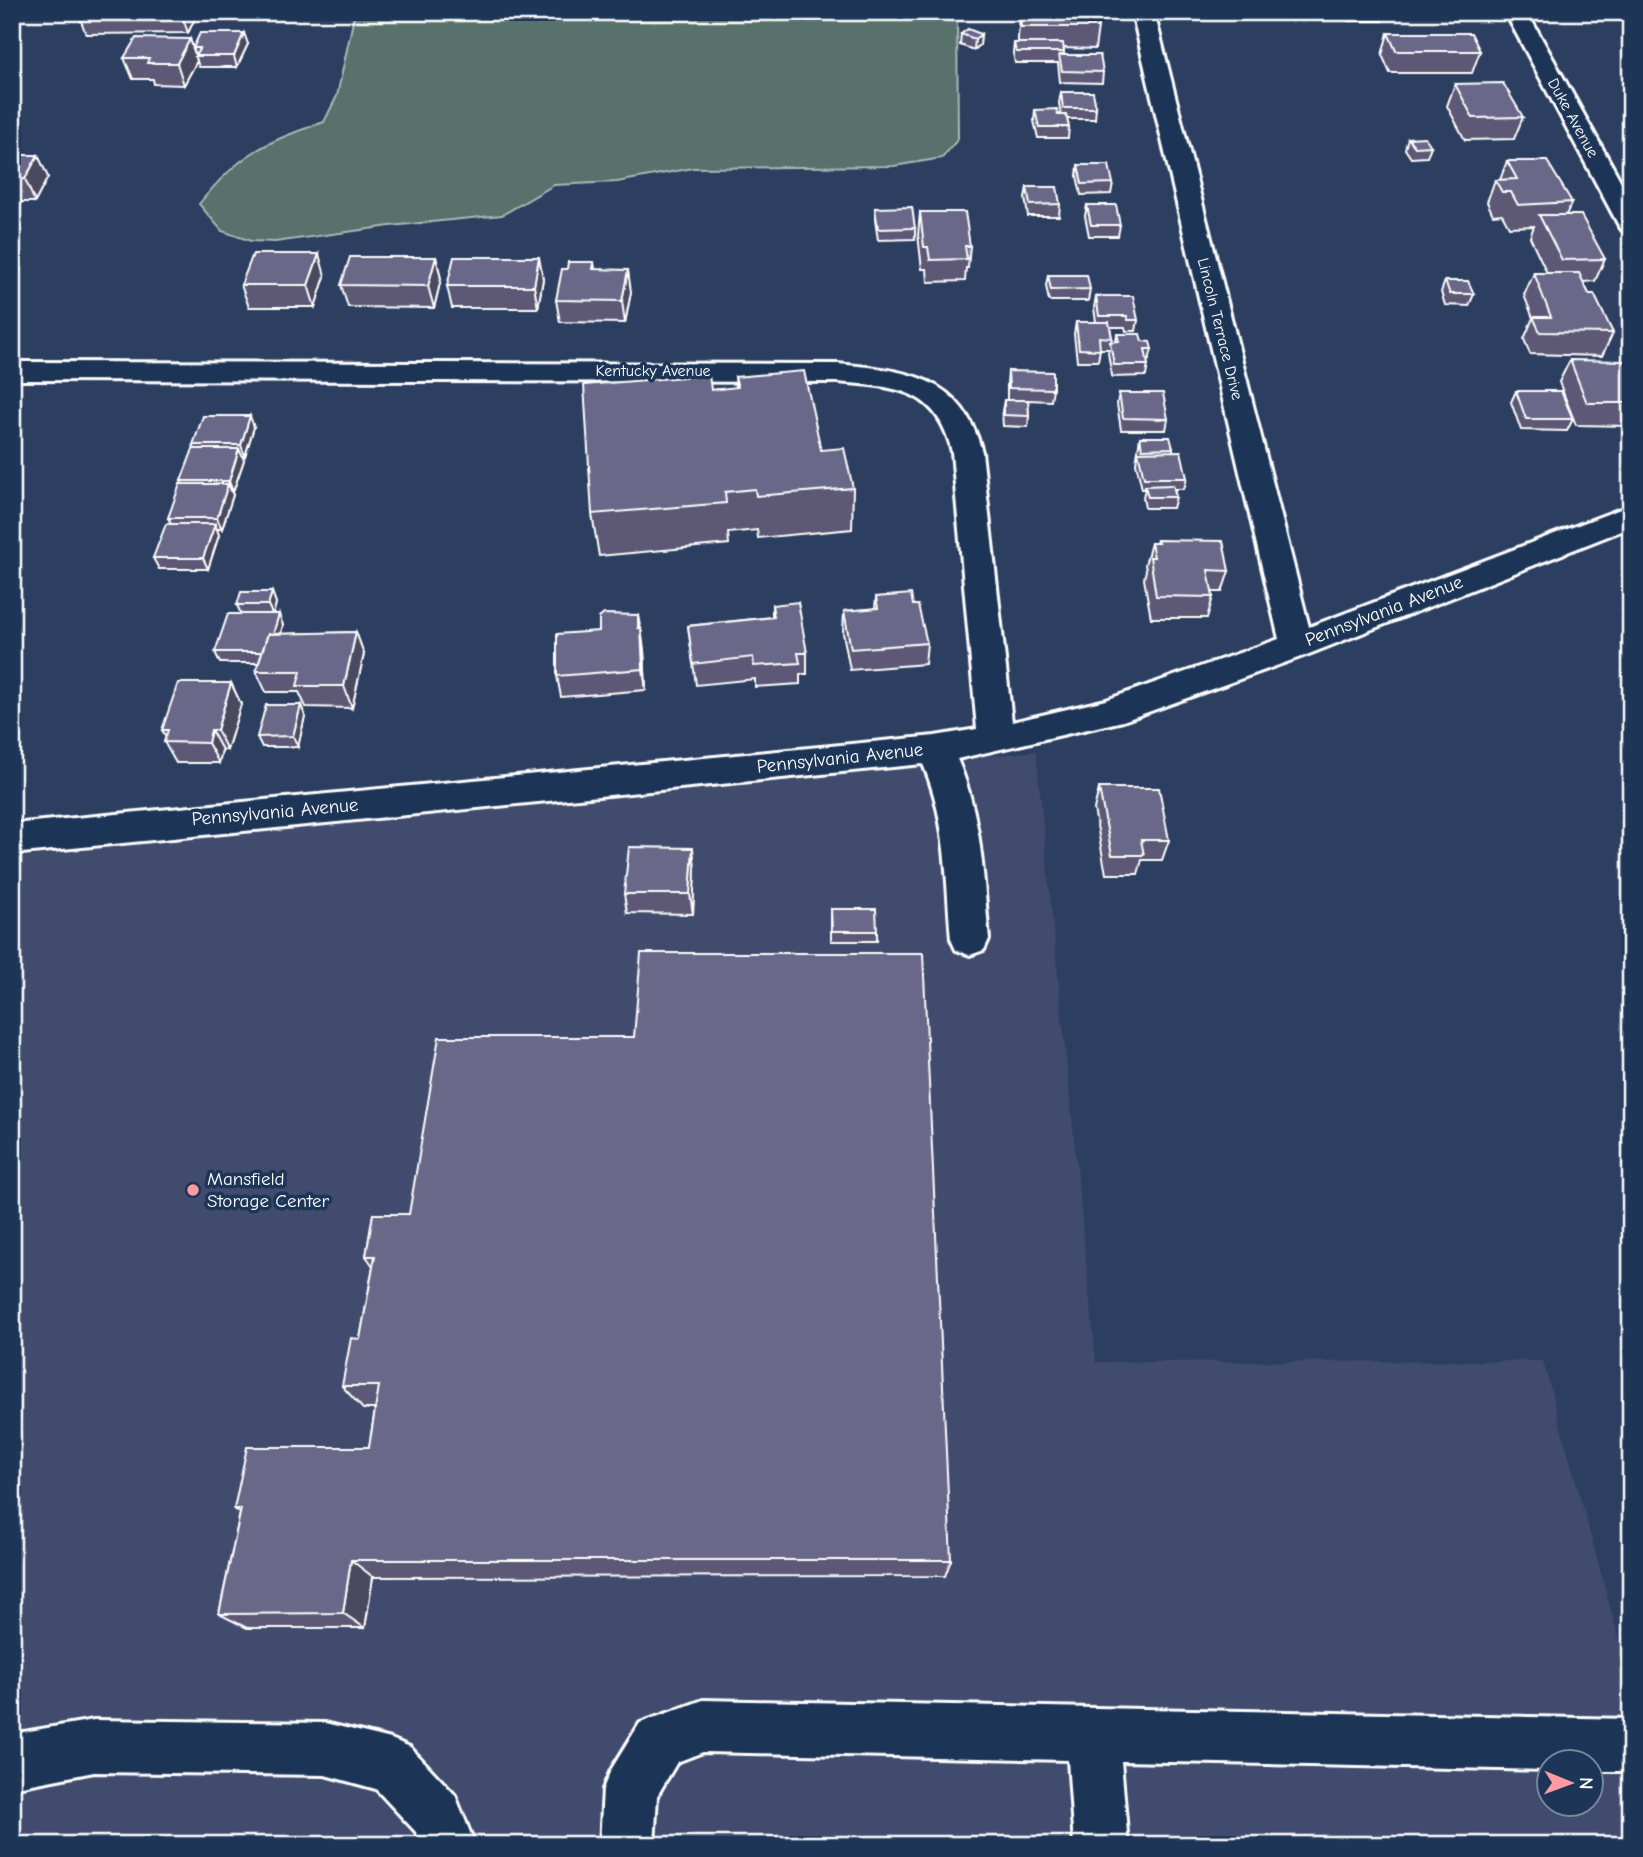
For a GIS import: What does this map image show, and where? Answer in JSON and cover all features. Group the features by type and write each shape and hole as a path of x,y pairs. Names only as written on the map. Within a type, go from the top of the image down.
{"street":[{"name":"Lincoln Terrace Drive","path":"1143,12 1297,645"},
{"name":"Duke Avenue","path":"1516,12 1631,224"},
{"name":"Kentucky Avenue","path":"12,371 823,373 871,376 917,388 938,400 953,413 961,427 967,452 996,739"},
{"name":"Pennsylvania Avenue","path":"12,839 935,749 996,739 1111,712 1297,645 1631,515"},
{"path":"935,749 953,791 960,824 970,939"},
{"path":"626,1845 630,1789 659,1742 703,1726 1631,1745"},
{"path":"1093,1733 1101,1845"},
{"path":"12,1761 94,1746 325,1749 391,1766 436,1814 448,1845"}],"shaded area":[{"path":"1036,751 1096,1362 1543,1361 1631,1683 1631,1845 12,1845 12,858"}],"green space":[{"path":"355,12 957,12 958,139 942,158 894,166 693,168 617,182 554,185 502,215 390,226 275,242 251,241 222,231 199,204 227,173 254,152 285,136 324,122 337,96"}],"building":[{"path":"1054,12 1095,12 1098,27 1021,27 1020,17 1054,15"},
{"path":"1024,13 1041,13 1042,16 1025,16"},
{"path":"968,29 981,34 975,39 961,34"},
{"path":"200,33 244,33 234,56 195,56 200,48 193,48"},
{"path":"1388,33 1471,33 1480,51 1396,51"},
{"path":"136,38 190,39 177,63 147,63 149,58 124,58"},
{"path":"1014,43 1063,43 1064,52 1016,52"},
{"path":"1059,55 1100,55 1103,72 1062,71"},
{"path":"1503,83 1523,117 1473,118 1455,84"},
{"path":"1061,92 1093,92 1096,108 1063,108"},
{"path":"1057,109 1058,115 1066,115 1069,127 1039,127 1035,110"},
{"path":"1425,137 1431,146 1415,147 1408,138"},
{"path":"12,155 38,155 25,179 12,180"},
{"path":"1507,161 1547,161 1572,202 1518,205 1511,192 1502,192 1495,180 1517,179"},
{"path":"1078,165 1109,165 1113,183 1082,184"},
{"path":"1027,187 1057,187 1060,204 1030,205"},
{"path":"1087,205 1116,205 1120,225 1091,225"},
{"path":"912,207 915,228 878,229 875,208"},
{"path":"920,212 965,212 970,246 965,246 967,259 930,260 928,247 924,247"},
{"path":"1539,215 1581,215 1605,259 1562,260"},
{"path":"253,254 319,254 308,285 241,285"},
{"path":"350,257 436,257 428,286 341,285"},
{"path":"454,257 539,257 534,286 447,286"},
{"path":"568,262 594,262 593,269 628,270 622,301 556,300 562,269 567,269"},
{"path":"1534,273 1579,273 1589,294 1594,294 1613,333 1540,332 1533,317 1551,317"},
{"path":"1048,275 1087,275 1090,289 1051,290"},
{"path":"1445,281 1468,281 1474,294 1450,294"},
{"path":"1096,296 1133,296 1138,320 1128,320 1127,316 1099,316"},
{"path":"1076,322 1109,322 1112,338 1099,337 1100,350 1079,349"},
{"path":"1117,334 1140,334 1142,341 1150,342 1152,349 1145,349 1148,365 1114,365 1110,342 1119,341"},
{"path":"1570,360 1626,361 1631,372 1631,403 1587,403"},
{"path":"804,371 821,450 844,448 853,488 756,496 755,489 725,492 726,503 592,514 584,385 709,375 711,390 738,387 735,377"},
{"path":"1008,371 1053,372 1053,389 1009,388"},
{"path":"1516,391 1561,391 1573,419 1526,419"},
{"path":"1119,393 1163,393 1168,419 1123,418"},
{"path":"1004,400 1028,400 1029,416 1004,415"},
{"path":"203,416 250,416 241,445 193,445"},
{"path":"1140,437 1170,437 1173,448 1142,449"},
{"path":"193,449 239,449 229,481 181,481"},
{"path":"1181,451 1187,478 1144,478 1138,452"},
{"path":"180,484 228,484 217,518 168,518"},
{"path":"1173,485 1176,497 1148,497 1145,486"},
{"path":"166,524 215,524 203,558 153,558"},
{"path":"1157,540 1223,541 1229,571 1208,570 1213,597 1156,596 1150,557 1154,557 1151,543 1158,543"},
{"path":"241,592 272,592 268,605 237,605"},
{"path":"911,594 913,605 918,605 927,643 851,649 844,611 878,608 876,597"},
{"path":"798,602 807,653 798,653 800,663 754,666 753,657 693,664 688,626 774,617 772,605"},
{"path":"228,614 279,614 273,634 268,634 262,652 215,652"},
{"path":"604,614 638,615 643,669 557,676 557,634 599,631 599,618"},
{"path":"356,632 344,686 297,686 301,671 256,671 268,634"},
{"path":"178,683 231,683 217,730 211,730 208,743 164,742 168,730 162,730"},
{"path":"266,705 301,705 293,736 257,737"},
{"path":"1099,788 1159,788 1169,840 1141,840 1144,855 1112,855"},
{"path":"629,847 693,848 690,894 624,894"},
{"path":"831,909 876,909 877,931 832,931"},
{"path":"641,953 923,953 951,1560 351,1560 343,1613 219,1614 241,1509 234,1509 247,1447 369,1447 379,1386 342,1386 351,1338 360,1339 375,1256 366,1256 373,1214 409,1214 439,1037 634,1037"},
{"path":"293,1838 297,1845 284,1845"}],"place":[{"name":"Mansfield Storage Center","path":"193,1190"}]}
